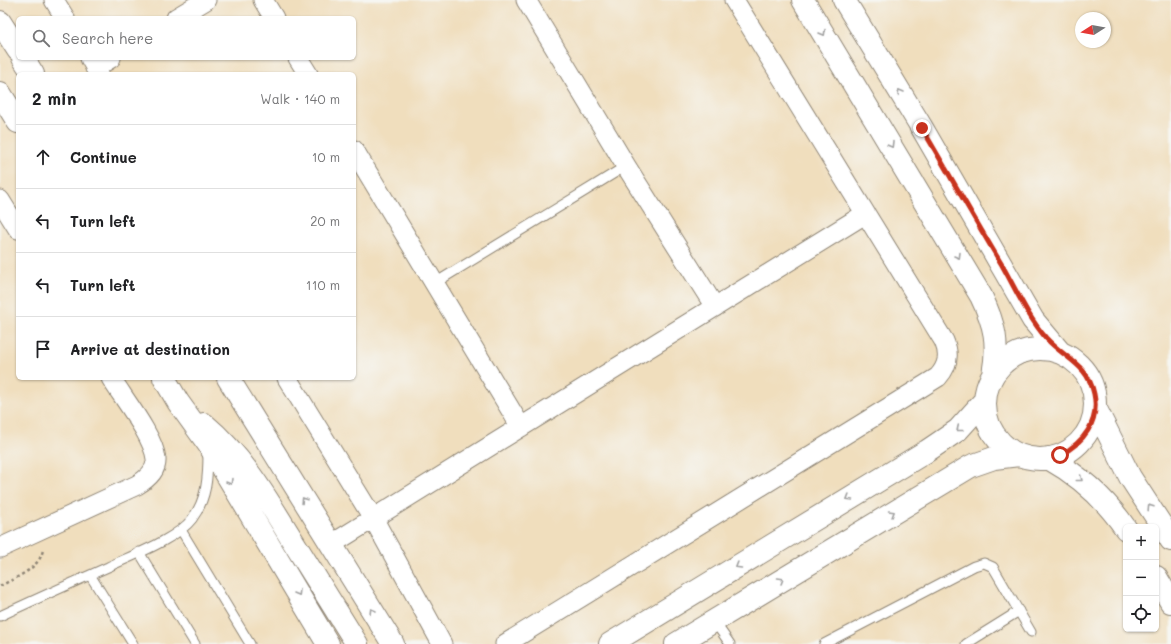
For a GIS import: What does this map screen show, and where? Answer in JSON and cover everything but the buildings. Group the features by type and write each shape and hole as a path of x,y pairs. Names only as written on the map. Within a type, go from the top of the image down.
{"street":[{"path":"54,0 64,16"},
{"path":"179,16 206,0"},
{"path":"263,0 273,16"},
{"path":"526,0 626,166 715,307"},
{"path":"505,642 938,377 944,371 948,356 944,341 734,0"},
{"path":"803,0 981,296 990,314 996,334 996,355 993,375 985,400 986,414 994,432 1007,448 1019,455 1033,458 1048,458 1071,449 1080,442 1088,431 1095,407"},
{"path":"844,0 922,128 1023,303 1045,337 1059,352 1079,364 1086,374 1092,384 1095,407 1130,477 1171,540"},
{"path":"0,22 16,47"},
{"path":"24,60 32,72"},
{"path":"299,60 307,72"},
{"path":"0,93 16,119"},
{"path":"356,153 522,427"},
{"path":"0,200 16,226"},
{"path":"332,544 865,214"},
{"path":"993,375 1002,363 1015,354 1029,349 1044,348 1059,352"},
{"path":"2,544 35,532 144,481 154,468 156,460 152,444 112,380"},
{"path":"165,380 178,402 208,445 328,644"},
{"path":"229,380 393,644"},
{"path":"287,380 373,518 442,640"},
{"path":"610,644 927,451 958,430 985,400"},
{"path":"178,402 217,435 241,461 260,488 357,644"},
{"path":"676,644 971,466 994,458 1019,455"},
{"path":"1048,458 1078,477 1092,489 1113,510 1123,525"},
{"path":"1159,582 1171,602"}],"lane":[{"path":"435,283 626,166"},
{"path":"0,616 139,552 181,530 191,520 204,495 208,481 208,445"},
{"path":"181,530 250,644"},
{"path":"139,552 195,644"},
{"path":"824,644 840,640 974,566 984,563 993,567 1031,632"},
{"path":"90,575 133,644"},
{"path":"966,644 1019,611"},
{"path":"714,621 730,644"}],"path":[{"path":"0,586 30,569 41,556 43,550 35,532"}],"route":[{"path":"922,128 1033,320 1045,337 1059,352 1079,364 1092,384 1095,407 1088,431 1080,442 1060,455"}]}
